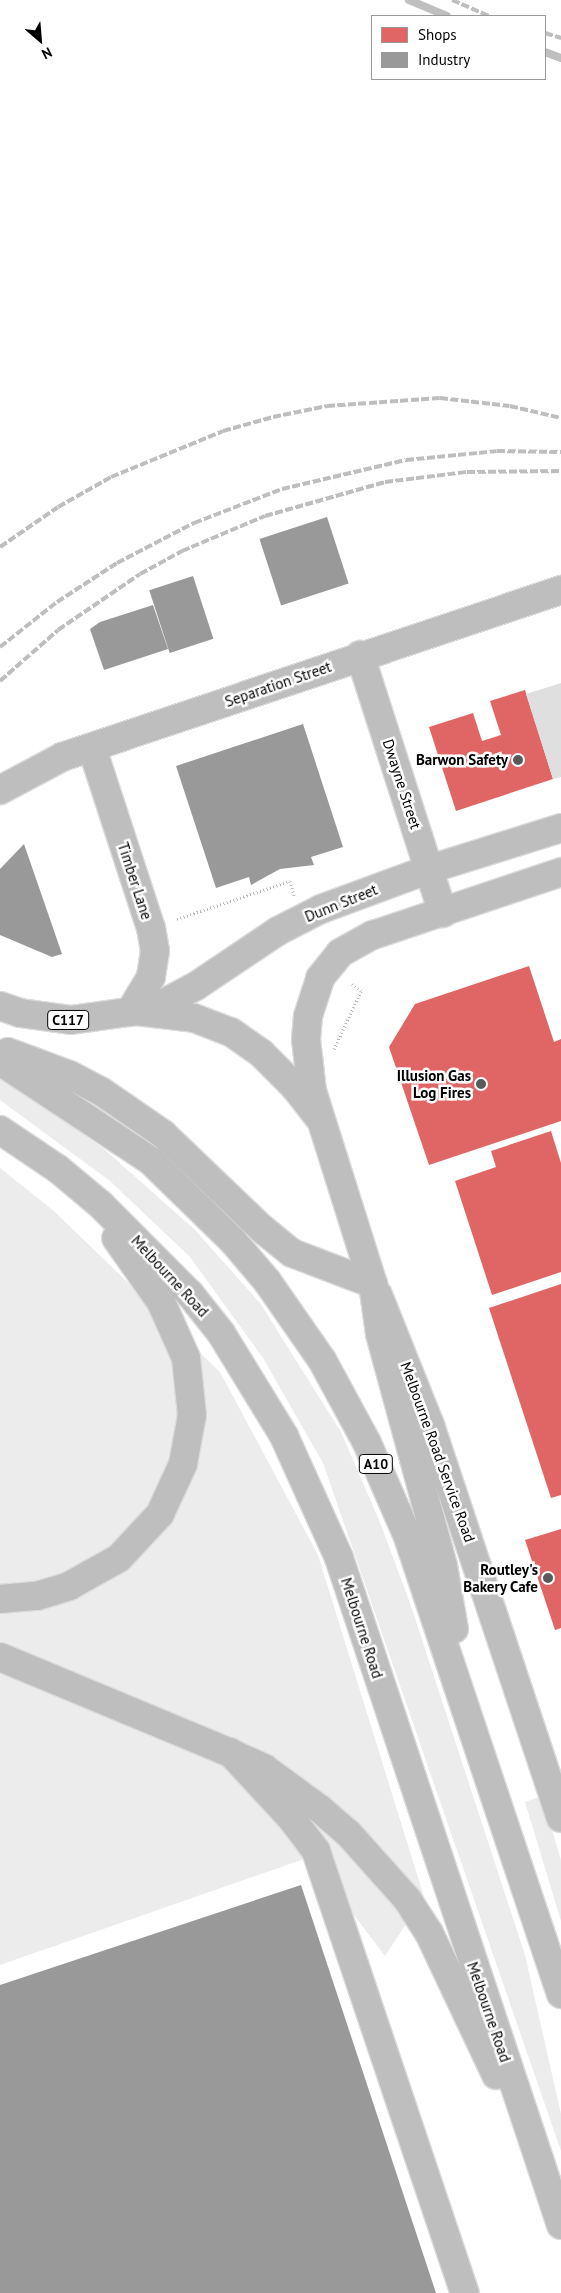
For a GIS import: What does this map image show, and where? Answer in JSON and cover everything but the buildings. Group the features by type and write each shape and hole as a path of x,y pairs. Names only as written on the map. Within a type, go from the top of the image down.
{"main road":[{"name":"Separation Street","path":"0,790 36,768 92,748 360,655 561,590"},
{"name":"Dwayne Street","path":"360,655 443,912"},
{"name":"Timber Lane","path":"92,748 151,931 154,969 133,1012"},
{"name":"Dunn Street","path":"133,1012 164,1003 196,986 301,918 430,869 561,828"},
{"path":"318,1117 306,1039 314,993 328,965 364,939 561,872"},
{"name":"C117","path":"0,1006 20,1013 71,1020 133,1012"},
{"path":"133,1012 181,1014 231,1032 266,1058 294,1086 318,1117"},
{"path":"0,1049 70,1074 102,1092 169,1139 279,1244 303,1258 373,1284 380,1334 443,1566 465,1700"},
{"name":"A10","path":"0,1060 151,1161 233,1241 267,1281 322,1360 374,1460 408,1537 465,1700 561,1994"},
{"name":"Melbourne Road Service Road","path":"318,1117 373,1284 430,1424 561,1818"},
{"name":"Melbourne Road","path":"0,1130 58,1169 150,1252 221,1333 284,1436 339,1558 561,2225"},
{"path":"0,1599 37,1596 69,1586 118,1558 160,1514 180,1472 189,1441 190,1386 186,1358 175,1328 126,1250 58,1169"},
{"path":"0,1657 230,1752 264,1768 320,1809 348,1833 407,1899 428,1933 469,2024 537,2154"},
{"path":"230,1752 292,1819 316,1851 465,2293"}],"path":[{"path":"151,931 290,881 301,918"},
{"path":"328,965 361,991 333,1052"}],"shaded area":[{"path":"0,1077 104,1149 195,1230 260,1303 341,1432 379,1520 410,1603 525,1955 561,2114 561,2151 323,1463 263,1358 190,1257 110,1181 0,1100"},
{"path":"0,1168 54,1211 220,1372 318,1555 424,1897 385,1956 310,1857 0,1965"},
{"path":"542,1796 561,1860 561,1921 525,1802"}],"waterway":[{"path":"409,0 445,15"},
{"path":"546,52 561,58"}],"railway":[{"path":"452,0 487,15"},
{"path":"546,33 561,38"},
{"path":"0,547 58,507 111,477 223,431 273,417 327,406 440,398 510,406 561,418"},
{"path":"0,647 57,602 117,563 194,523 282,489 406,460 497,451 561,452"},
{"path":"0,681 58,630 140,574 182,551 265,516 385,482 467,472 561,471"}],"place":[{"name":"Barwon Safety","path":"518,760"},
{"name":"Illusion Gas Log Fires","path":"481,1084"},
{"name":"Routley's Bakery Cafe","path":"548,1578"}]}
